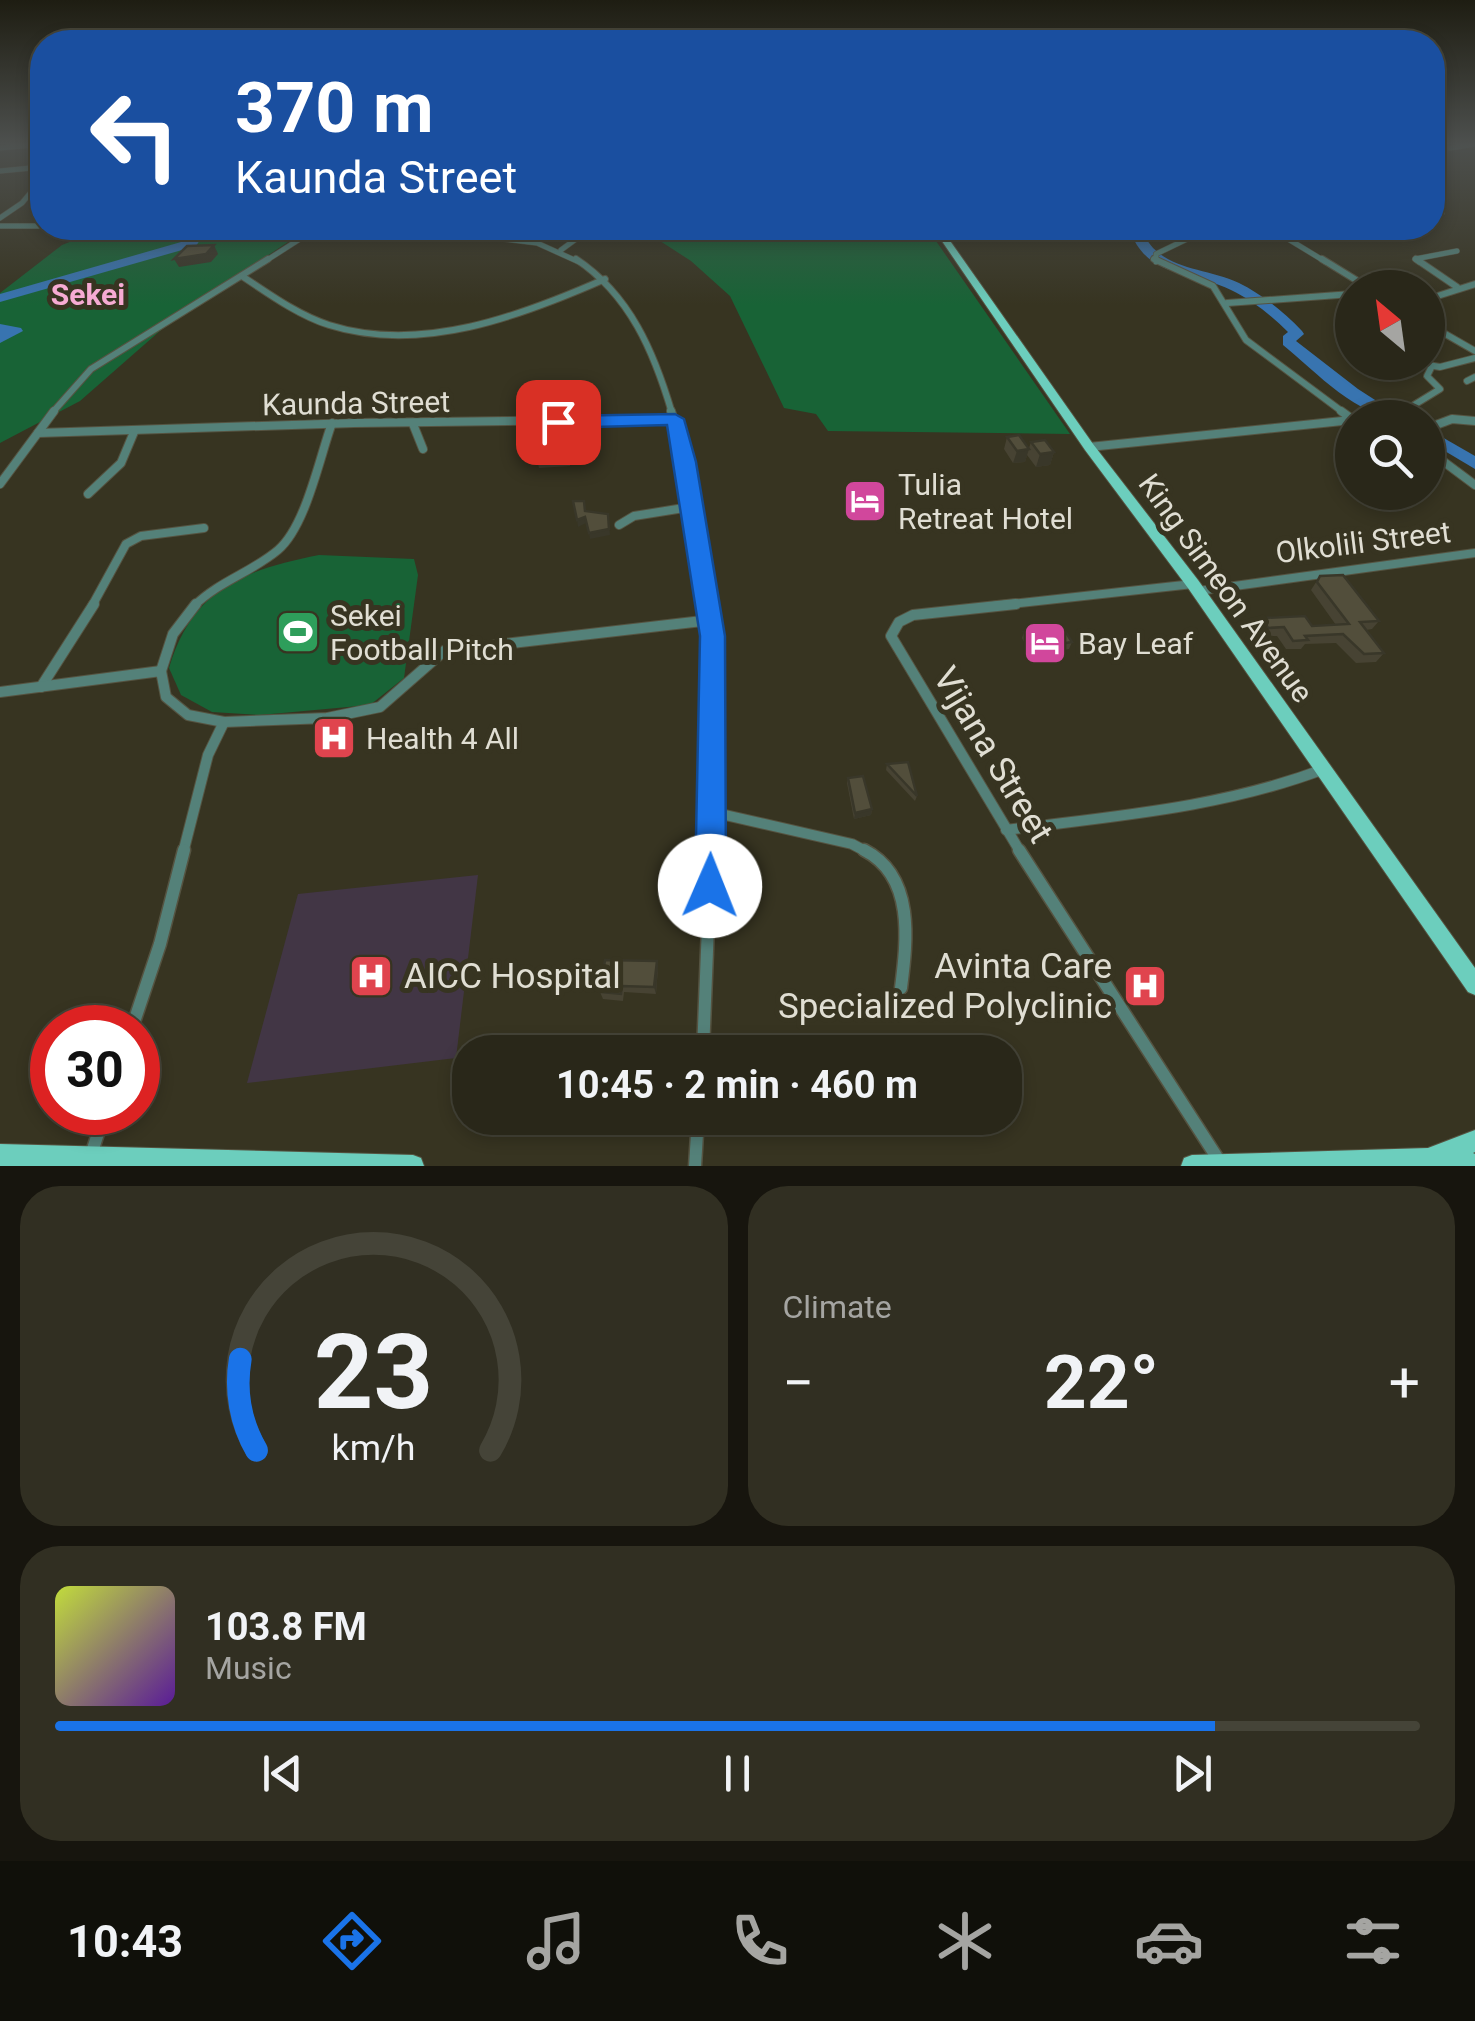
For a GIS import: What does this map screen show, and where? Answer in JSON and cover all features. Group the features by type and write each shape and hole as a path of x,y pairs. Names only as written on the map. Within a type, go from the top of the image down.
{"main road":[{"name":"King Simeon Avenue","path":"945,240 1088,447 1195,587 1474,983"},
{"path":"1428,1159 1475,1141"},
{"path":"0,1154 413,1166"},
{"path":"1192,1166 1428,1159 1475,1165"}],"street":[{"path":"0,218 29,196"},
{"path":"0,226 30,226"},
{"path":"0,484 90,369 157,332 298,240"},
{"path":"517,240 561,250 604,278 626,304 644,337 675,419 686,462 710,620 712,812 704,1035"},
{"path":"561,250 575,240"},
{"path":"1186,240 1154,256 1164,268 1213,286 1240,332 1259,352 1335,408"},
{"path":"1290,240 1341,270"},
{"path":"1457,251 1415,259 1458,287"},
{"path":"242,276 326,324 388,333 453,328 500,319 541,308 604,278"},
{"path":"1445,292 1474,285"},
{"path":"1226,303 1335,295"},
{"path":"1445,335 1475,354"},
{"path":"1445,364 1475,354"},
{"path":"1422,400 1441,387 1433,380"},
{"name":"Kaunda Street","path":"38,433 675,419"},
{"path":"1445,421 1475,422"},
{"path":"1088,447 1335,422"},
{"path":"332,424 293,534 282,549 230,577 193,604 166,646 160,671 162,690 179,713 224,722 362,712 394,698 431,657 444,650 710,620"},
{"path":"413,424 422,449"},
{"path":"88,494 122,463 134,432"},
{"name":"Olkolili Street","path":"1445,463 1475,486"},
{"path":"619,525 634,516 690,508"},
{"path":"42,687 130,540 204,528"},
{"name":"Olkolili Street","path":"1195,587 1475,553"},
{"name":"Vijana Street","path":"1195,587 913,616 892,629 898,652 1062,922 1222,1164"},
{"path":"0,692 160,671"},
{"path":"140,1005 160,944 208,756 224,722"},
{"path":"1006,830 1162,810 1284,786 1324,769"},
{"path":"712,812 852,844 870,850 885,863 907,911 909,932 902,988"},
{"path":"91,1155 98,1135"},
{"path":"695,1166 697,1135"}],"shaded area":[{"name":"AICC Hospital","path":"478,875 459,1035 452,1035 452,1058 247,1083 298,894"}],"green space":[{"path":"75,240 291,240 177,316 80,401 0,443 0,293 62,245"},
{"path":"659,240 935,240 1070,434 828,431 816,414 784,408 730,296 691,261"},
{"name":"Sekei Football Pitch","path":"319,555 414,559 418,575 404,678 370,705 260,715 212,712 181,695 169,668 179,641 207,601 245,577"}],"building":[{"path":"214,245 206,254 174,259 187,246"},
{"path":"1019,435 1029,449 1017,451 1007,437"},
{"path":"569,439 568,457 537,459 538,441"},
{"path":"1045,440 1054,452 1040,454 1031,442"},
{"path":"573,501 584,501 585,511 608,514 609,529 589,533 585,517 577,520"},
{"path":"1343,575 1379,621 1360,622 1384,653 1364,654 1343,634 1305,636 1308,640 1293,641 1284,627 1268,628 1262,618 1305,616 1312,626 1349,624 1317,582 1320,576"},
{"path":"1062,626 1072,642 1034,648 1024,632"},
{"path":"908,762 917,796 887,764"},
{"path":"863,776 872,809 855,813 848,778"},
{"path":"605,960 657,961 654,987 622,986 621,994 600,992"}],"waterway":[{"path":"0,298 194,240"},
{"path":"1139,240 1149,254 1162,262 1236,287 1269,308 1297,334 1290,336 1288,342 1364,400"},
{"path":"0,328 16,331 0,339"},
{"path":"1445,445 1475,464"}],"place":[{"name":"Tulia Retreat Hotel","path":"865,501"},
{"name":"Sekei Football Pitch","path":"298,632"},
{"name":"Bay Leaf","path":"1045,643"},
{"name":"Health 4 All","path":"334,738"},
{"name":"AICC Hospital","path":"371,976"},
{"name":"Avinta Care Specialized Polyclinic","path":"1145,986"}],"district":[{"name":"Sekei","path":"88,294"}],"route":[{"path":"558,422 675,419 686,462 712,636 710,886"}]}
